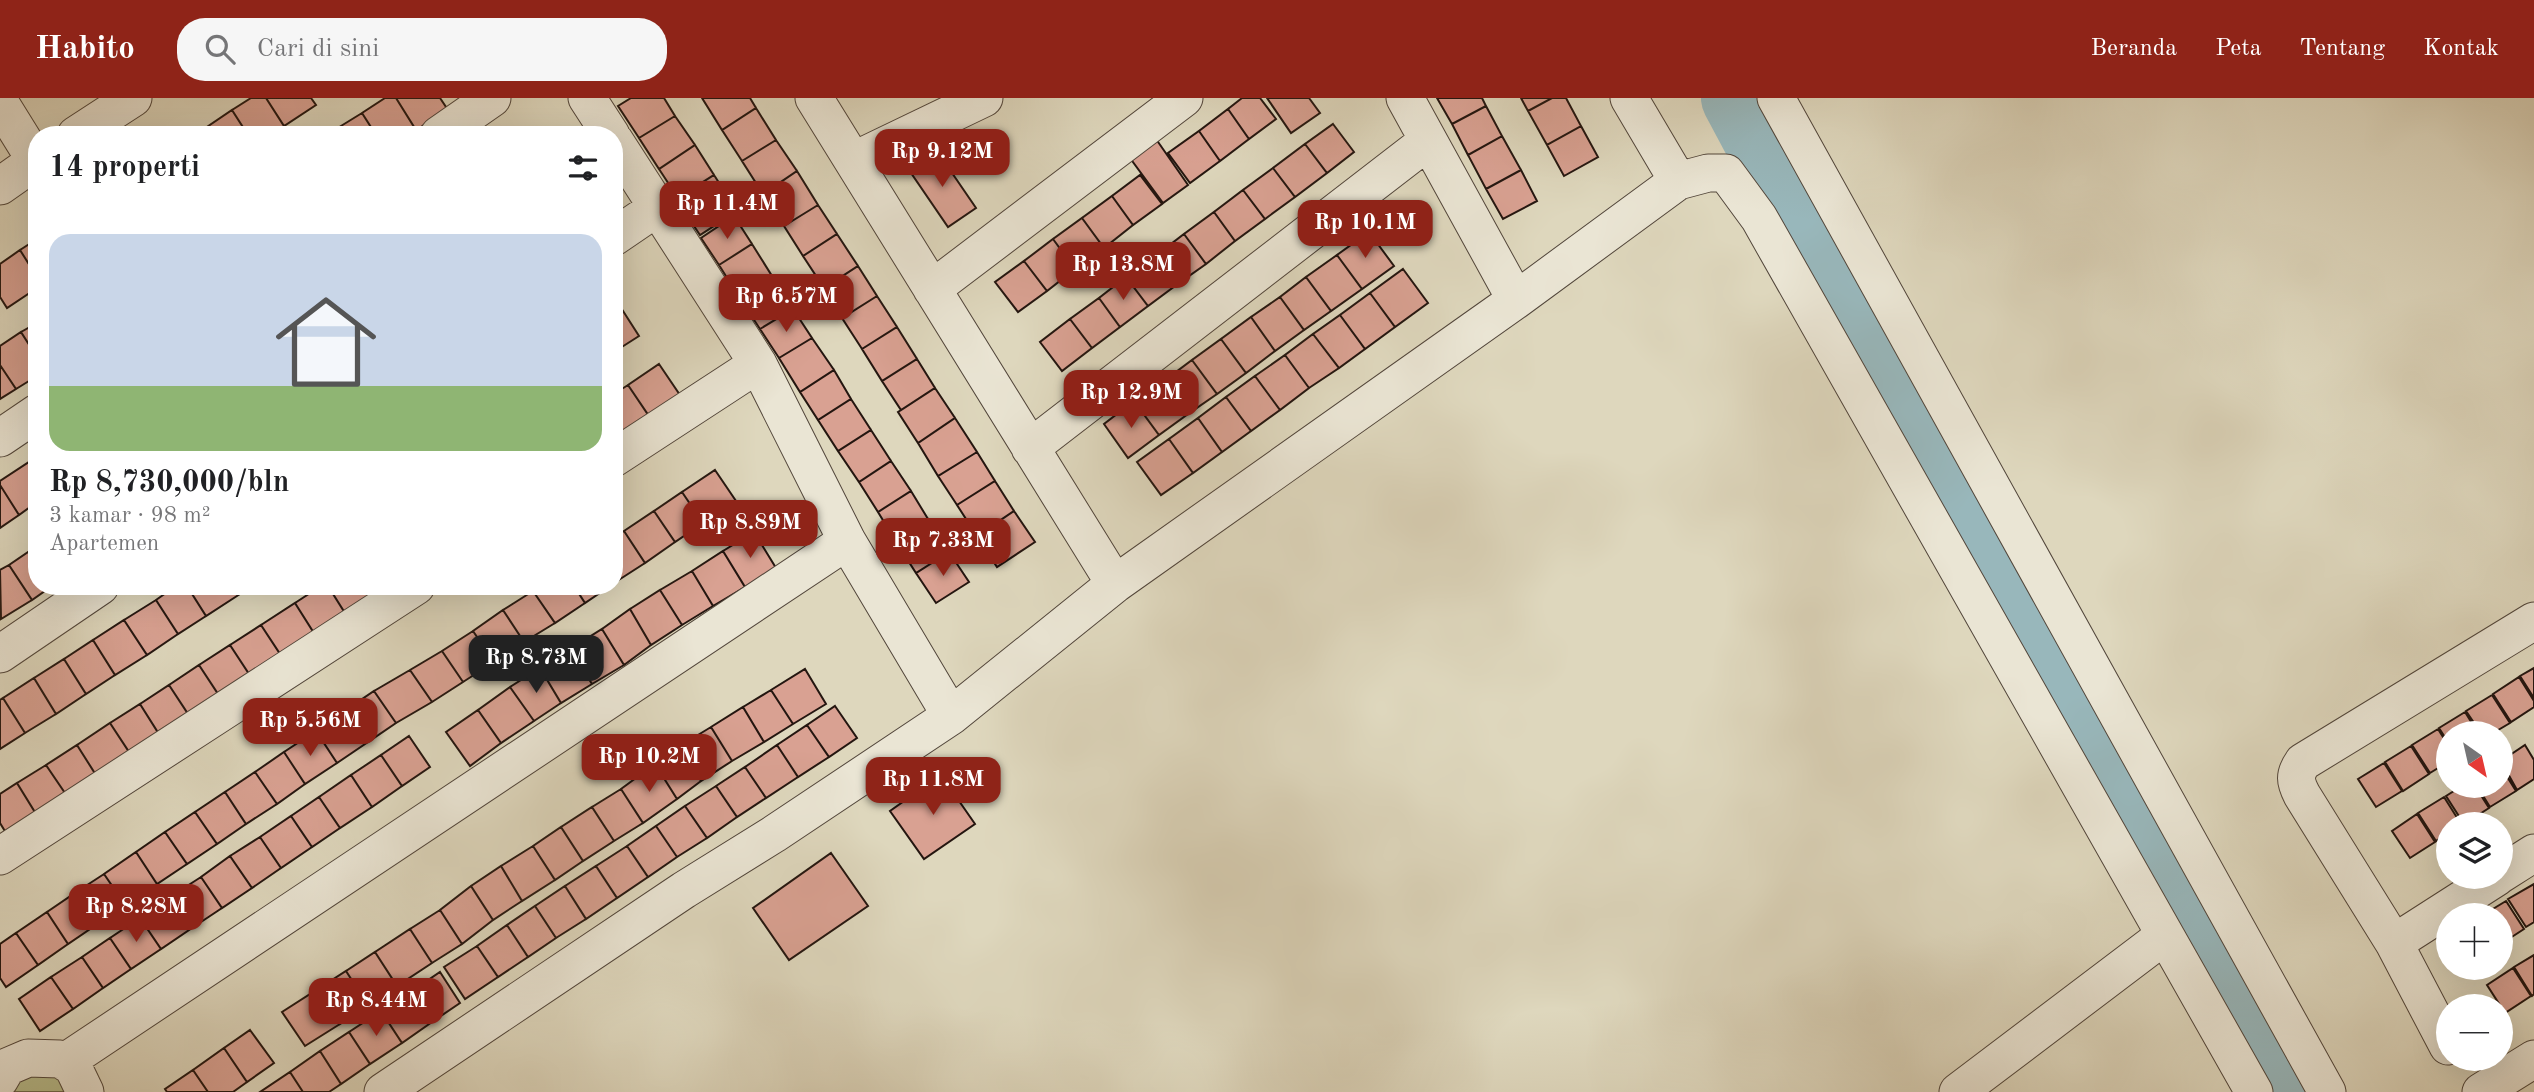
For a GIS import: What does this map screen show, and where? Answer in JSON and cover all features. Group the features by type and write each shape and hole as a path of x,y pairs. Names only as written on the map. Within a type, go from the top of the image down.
{"street":[{"path":"90,126 133,98"},
{"path":"452,126 492,98"},
{"path":"587,98 605,126"},
{"path":"814,98 1115,584"},
{"path":"853,161 984,98"},
{"path":"932,289 1184,98"},
{"path":"1405,98 1516,300"},
{"path":"1629,98 1678,181"},
{"path":"1776,98 2327,1092"},
{"path":"0,103 28,147"},
{"path":"1030,448 1428,141"},
{"path":"623,154 758,364 847,541 951,716"},
{"path":"0,186 28,166"},
{"path":"383,1092 684,890 774,834 951,716 1115,584 1516,300 1678,181 1708,173 1727,173 1759,218 2164,936 2255,1092"},
{"path":"623,230 658,207"},
{"path":"623,452 758,364"},
{"path":"0,438 28,419"},
{"path":"65,1062 847,541"},
{"path":"0,654 87,595"},
{"path":"0,856 402,595"},
{"path":"2436,1023 2394,943 2302,796 2295,780 2297,771 2303,762 2534,621"},
{"path":"2513,866 2534,853"},
{"path":"2394,943 2477,889"},
{"path":"1958,1092 2164,936"},
{"path":"5,1060 43,1057 60,1059 73,1067 85,1092"},
{"path":"2481,1092 2534,1059"},
{"path":"2461,1071 2472,1092"}],"green space":[{"path":"1737,98 1776,98 2327,1092 2298,1092 1785,188"},
{"path":"28,1058 85,1092 0,1092"}],"building":[{"path":"251,98 266,98 284,126 242,126 232,110"},
{"path":"266,98 311,98 316,105 284,126"},
{"path":"385,98 396,98 414,126 370,126 362,113"},
{"path":"396,98 440,98 448,110 422,126 414,126"},
{"path":"631,98 664,98 675,116 639,138 618,106"},
{"path":"702,98 750,98 756,108 722,130"},
{"path":"1242,98 1260,98 1276,119 1249,139 1228,109"},
{"path":"1267,98 1309,98 1320,113 1291,133"},
{"path":"1437,98 1482,98 1486,106 1452,124"},
{"path":"1521,98 1552,98 1528,111"},
{"path":"1552,98 1566,98 1581,126 1547,145 1528,111"},
{"path":"1486,106 1502,136 1468,155 1452,124"},
{"path":"756,108 776,140 742,161 722,130"},
{"path":"1228,109 1249,139 1220,161 1199,131"},
{"path":"232,110 242,126 208,126"},
{"path":"362,113 370,126 341,126"},
{"path":"675,116 695,145 659,169 639,138"},
{"path":"1333,124 1354,152 1327,173 1305,144"},
{"path":"1581,126 1598,157 1564,176 1547,145"},
{"path":"1199,131 1220,161 1190,183 1168,153"},
{"path":"1502,136 1521,170 1486,189 1468,155"},
{"path":"1156,139 1188,185 1163,203 1130,158"},
{"path":"776,140 797,171 763,194 742,161"},
{"path":"1305,144 1327,173 1295,197 1273,168"},
{"path":"695,145 714,175 678,198 659,169"},
{"path":"937,151 976,208 948,227 909,170"},
{"path":"1273,168 1295,197 1265,219 1243,190"},
{"path":"1521,170 1537,201 1503,219 1486,189"},
{"path":"797,171 818,205 784,226 763,194"},
{"path":"714,175 737,211 700,235 676,199"},
{"path":"1140,175 1162,204 1133,225 1112,196"},
{"path":"1243,190 1265,219 1235,241 1214,212"},
{"path":"1112,196 1133,225 1104,248 1082,218"},
{"path":"818,205 837,234 803,256 784,226"},
{"path":"1214,212 1235,241 1206,264 1184,234"},
{"path":"734,216 752,244 719,265 701,238"},
{"path":"1082,218 1104,248 1075,269 1053,239"},
{"path":"1369,232 1394,266 1362,289 1337,255"},
{"path":"837,234 858,266 824,288 803,256"},
{"path":"1184,234 1206,264 1179,283 1158,254"},
{"path":"1053,239 1075,269 1047,291 1024,261"},
{"path":"752,244 772,276 739,297 719,265"},
{"path":"28,245 28,263 20,250"},
{"path":"20,250 28,263 28,294 7,308 0,297 0,264"},
{"path":"1158,254 1179,283 1148,306 1126,277"},
{"path":"1337,255 1362,289 1331,311 1306,277"},
{"path":"1024,261 1047,291 1018,312 995,282"},
{"path":"858,266 877,296 842,318 824,288"},
{"path":"1403,269 1428,303 1395,327 1370,293"},
{"path":"772,276 793,309 760,329 739,297"},
{"path":"1126,277 1148,306 1120,327 1099,298"},
{"path":"1306,277 1331,311 1304,330 1280,297"},
{"path":"1370,293 1395,327 1365,349 1340,315"},
{"path":"877,296 897,327 862,349 842,318"},
{"path":"1280,297 1304,330 1275,351 1251,317"},
{"path":"1099,298 1120,327 1092,348 1070,319"},
{"path":"793,309 812,338 779,358 760,329"},
{"path":"623,311 639,336 623,346"},
{"path":"1340,315 1365,349 1339,368 1313,334"},
{"path":"1251,317 1275,351 1246,373 1221,339"},
{"path":"1070,319 1092,348 1062,371 1040,342"},
{"path":"897,327 917,359 882,381 862,349"},
{"path":"28,328 28,343 21,332"},
{"path":"21,332 28,343 28,382 16,389 0,365 0,346"},
{"path":"1313,334 1339,368 1309,388 1285,355"},
{"path":"812,338 834,370 800,392 779,358"},
{"path":"1221,339 1246,373 1217,394 1192,360"},
{"path":"1285,355 1309,388 1280,410 1255,376"},
{"path":"917,359 935,388 901,410 882,381"},
{"path":"1192,360 1217,394 1188,414 1164,381"},
{"path":"659,364 684,401 653,422 628,385"},
{"path":"0,365 16,389 0,399"},
{"path":"834,370 851,399 818,420 800,392"},
{"path":"1255,376 1280,410 1251,431 1226,397"},
{"path":"1164,381 1188,414 1159,435 1134,401"},
{"path":"628,385 653,422 623,443 623,388"},
{"path":"935,388 955,418 918,443 898,412"},
{"path":"1226,397 1251,431 1222,452 1198,418"},
{"path":"851,399 871,430 838,451 818,420"},
{"path":"1134,401 1159,435 1128,458 1104,424"},
{"path":"955,418 977,452 938,476 918,443"},
{"path":"1198,418 1222,452 1193,473 1169,439"},
{"path":"871,430 891,461 859,482 838,451"},
{"path":"1169,439 1193,473 1161,495 1137,462"},
{"path":"977,452 995,481 957,505 938,476"},
{"path":"891,461 911,491 878,512 859,482"},
{"path":"28,463 28,508 19,515 0,481"},
{"path":"715,470 736,501 703,523 682,492"},
{"path":"995,481 1014,511 977,536 957,505"},
{"path":"0,485 19,515 0,528"},
{"path":"911,491 928,519 895,540 878,512"},
{"path":"682,492 703,523 675,542 654,511"},
{"path":"654,511 675,542 645,563 624,531"},
{"path":"1014,511 1035,542 997,567 977,536"},
{"path":"928,519 949,552 916,573 895,540"},
{"path":"623,532 645,563 623,577"},
{"path":"754,532 776,568 745,587 723,551"},
{"path":"723,551 745,587 713,606 692,571"},
{"path":"28,552 28,594 9,565"},
{"path":"949,552 969,582 936,603 916,573"},
{"path":"9,565 32,600 1,619 0,570"},
{"path":"692,571 713,606 682,625 660,590"},
{"path":"660,590 682,625 651,645 630,609"},
{"path":"163,595 193,595 206,616 178,634 156,600"},
{"path":"193,595 238,595 206,616"},
{"path":"307,595 334,595 350,621 319,641 295,603"},
{"path":"334,595 382,595 384,599 350,621"},
{"path":"527,595 536,595 555,623 524,642 503,610"},
{"path":"536,595 580,595 585,603 555,623"},
{"path":"580,595 597,595 585,603"},
{"path":"156,600 178,634 147,655 124,620"},
{"path":"295,603 319,641 286,663 261,625"},
{"path":"630,609 651,645 624,665 602,629"},
{"path":"503,610 524,642 494,662 473,631"},
{"path":"124,620 147,655 115,675 93,640"},
{"path":"261,625 286,663 255,683 230,645"},
{"path":"602,629 624,665 592,684 570,649"},
{"path":"473,631 494,662 463,682 442,651"},
{"path":"93,640 115,675 86,694 64,659"},
{"path":"230,645 255,683 224,703 199,665"},
{"path":"570,649 592,684 561,703 540,668"},
{"path":"442,651 463,682 432,702 410,670"},
{"path":"64,659 86,694 56,714 34,678"},
{"path":"199,665 224,703 194,723 169,685"},
{"path":"540,668 561,703 534,721 510,687"},
{"path":"2534,668 2534,698 2520,676"},
{"path":"805,669 826,704 793,724 771,690"},
{"path":"410,670 432,702 396,723 374,691"},
{"path":"2519,677 2534,701 2534,707 2510,721 2493,694"},
{"path":"34,678 56,714 25,733 3,698"},
{"path":"169,685 194,723 164,742 140,704"},
{"path":"510,687 534,721 501,743 478,710"},
{"path":"771,690 793,724 764,742 743,707"},
{"path":"374,691 396,723 368,742 346,710"},
{"path":"2492,695 2509,721 2473,721 2466,711"},
{"path":"3,698 25,733 0,749 0,700"},
{"path":"140,704 164,742 135,761 110,723"},
{"path":"835,706 857,738 829,757 807,725"},
{"path":"743,707 764,742 732,761 711,727"},
{"path":"346,710 368,742 337,763 316,731"},
{"path":"478,710 501,743 470,766 446,732"},
{"path":"2465,712 2471,721 2450,721"},
{"path":"110,723 135,761 101,783 77,745"},
{"path":"807,725 829,757 798,777 777,745"},
{"path":"711,727 732,761 701,781 680,746"},
{"path":"2436,730 2436,769 2430,773 2412,745"},
{"path":"316,731 337,763 305,784 284,752"},
{"path":"409,736 430,767 402,786 381,755"},
{"path":"77,745 101,783 71,802 46,765"},
{"path":"777,745 798,777 766,798 745,767"},
{"path":"2525,745 2534,760 2534,779 2517,790 2513,783 2513,753"},
{"path":"680,746 701,781 677,799 655,764"},
{"path":"2411,746 2429,774 2403,791 2385,762"},
{"path":"284,752 305,784 277,804 255,772"},
{"path":"381,755 402,786 372,807 351,775"},
{"path":"2384,763 2402,791 2376,807 2358,779"},
{"path":"655,764 677,799 643,823 621,789"},
{"path":"46,765 71,802 41,822 17,783"},
{"path":"745,767 766,798 737,817 716,786"},
{"path":"255,772 277,804 246,824 225,792"},
{"path":"351,775 372,807 340,828 319,797"},
{"path":"941,775 975,824 924,859 890,811"},
{"path":"17,783 41,822 11,841 0,823 0,794"},
{"path":"716,786 737,817 707,838 685,806"},
{"path":"621,789 643,823 614,841 592,807"},
{"path":"225,792 246,824 217,844 195,812"},
{"path":"319,797 340,828 312,847 291,816"},
{"path":"2442,798 2453,812 2436,812 2436,841 2418,813"},
{"path":"2447,798 2483,798 2489,808 2483,812 2456,812"},
{"path":"2484,798 2505,798 2490,807"},
{"path":"685,806 707,838 677,857 656,826"},
{"path":"592,807 614,841 583,861 561,827"},
{"path":"195,812 217,844 187,864 165,832"},
{"path":"2417,814 2435,842 2410,858 2392,831"},
{"path":"291,816 312,847 281,868 260,837"},
{"path":"656,826 677,857 648,877 627,846"},
{"path":"561,827 583,861 555,880 533,846"},
{"path":"165,832 187,864 157,884 136,852"},
{"path":"260,837 281,868 252,888 230,856"},
{"path":"533,846 555,880 522,901 501,866"},
{"path":"627,846 648,877 617,898 596,866"},
{"path":"136,852 157,884 126,906 104,874"},
{"path":"831,853 868,906 789,960 753,908"},
{"path":"230,856 252,888 222,908 201,877"},
{"path":"501,866 522,901 493,920 471,886"},
{"path":"596,866 617,898 586,919 565,886"},
{"path":"104,874 126,906 96,925 75,893"},
{"path":"201,877 222,908 192,928 170,897"},
{"path":"2534,884 2534,922 2526,927 2508,899"},
{"path":"471,886 493,920 462,944 440,910"},
{"path":"565,886 586,919 556,938 535,906"},
{"path":"75,893 96,925 68,944 47,912"},
{"path":"170,897 192,928 161,949 140,918"},
{"path":"535,906 556,938 528,957 507,925"},
{"path":"440,910 462,944 432,963 410,929"},
{"path":"47,912 68,944 38,965 16,933"},
{"path":"2513,912 2524,929 2513,936"},
{"path":"140,918 161,949 131,969 110,938"},
{"path":"507,925 528,957 498,977 477,946"},
{"path":"410,929 432,963 397,986 375,952"},
{"path":"16,933 38,965 6,987 0,978 0,944"},
{"path":"110,938 131,969 103,988 82,957"},
{"path":"477,946 498,977 465,999 444,967"},
{"path":"375,952 397,986 368,1005 346,971"},
{"path":"2534,955 2534,994 2532,996 2514,967"},
{"path":"82,957 103,988 73,1009 51,977"},
{"path":"2513,968 2531,996 2513,1008 2513,994 2493,994 2487,985 2495,980 2513,980"},
{"path":"346,971 368,1005 340,1024 318,989"},
{"path":"440,972 460,1003 432,1022 412,991"},
{"path":"51,977 73,1009 40,1031 19,999"},
{"path":"318,989 340,1024 305,1046 282,1012"},
{"path":"412,991 432,1022 402,1043 381,1011"},
{"path":"381,1011 402,1043 370,1064 349,1032"},
{"path":"250,1030 274,1063 247,1082 224,1048"},
{"path":"349,1032 370,1064 341,1084 320,1051"},
{"path":"224,1048 247,1082 233,1092 208,1092 193,1070"},
{"path":"320,1051 341,1084 329,1092 303,1092 290,1072"},
{"path":"193,1070 208,1092 167,1092 165,1089"},
{"path":"290,1072 303,1092 260,1092"}],"waterway":[{"path":"1737,98 1785,188 2297,1092"}]}
